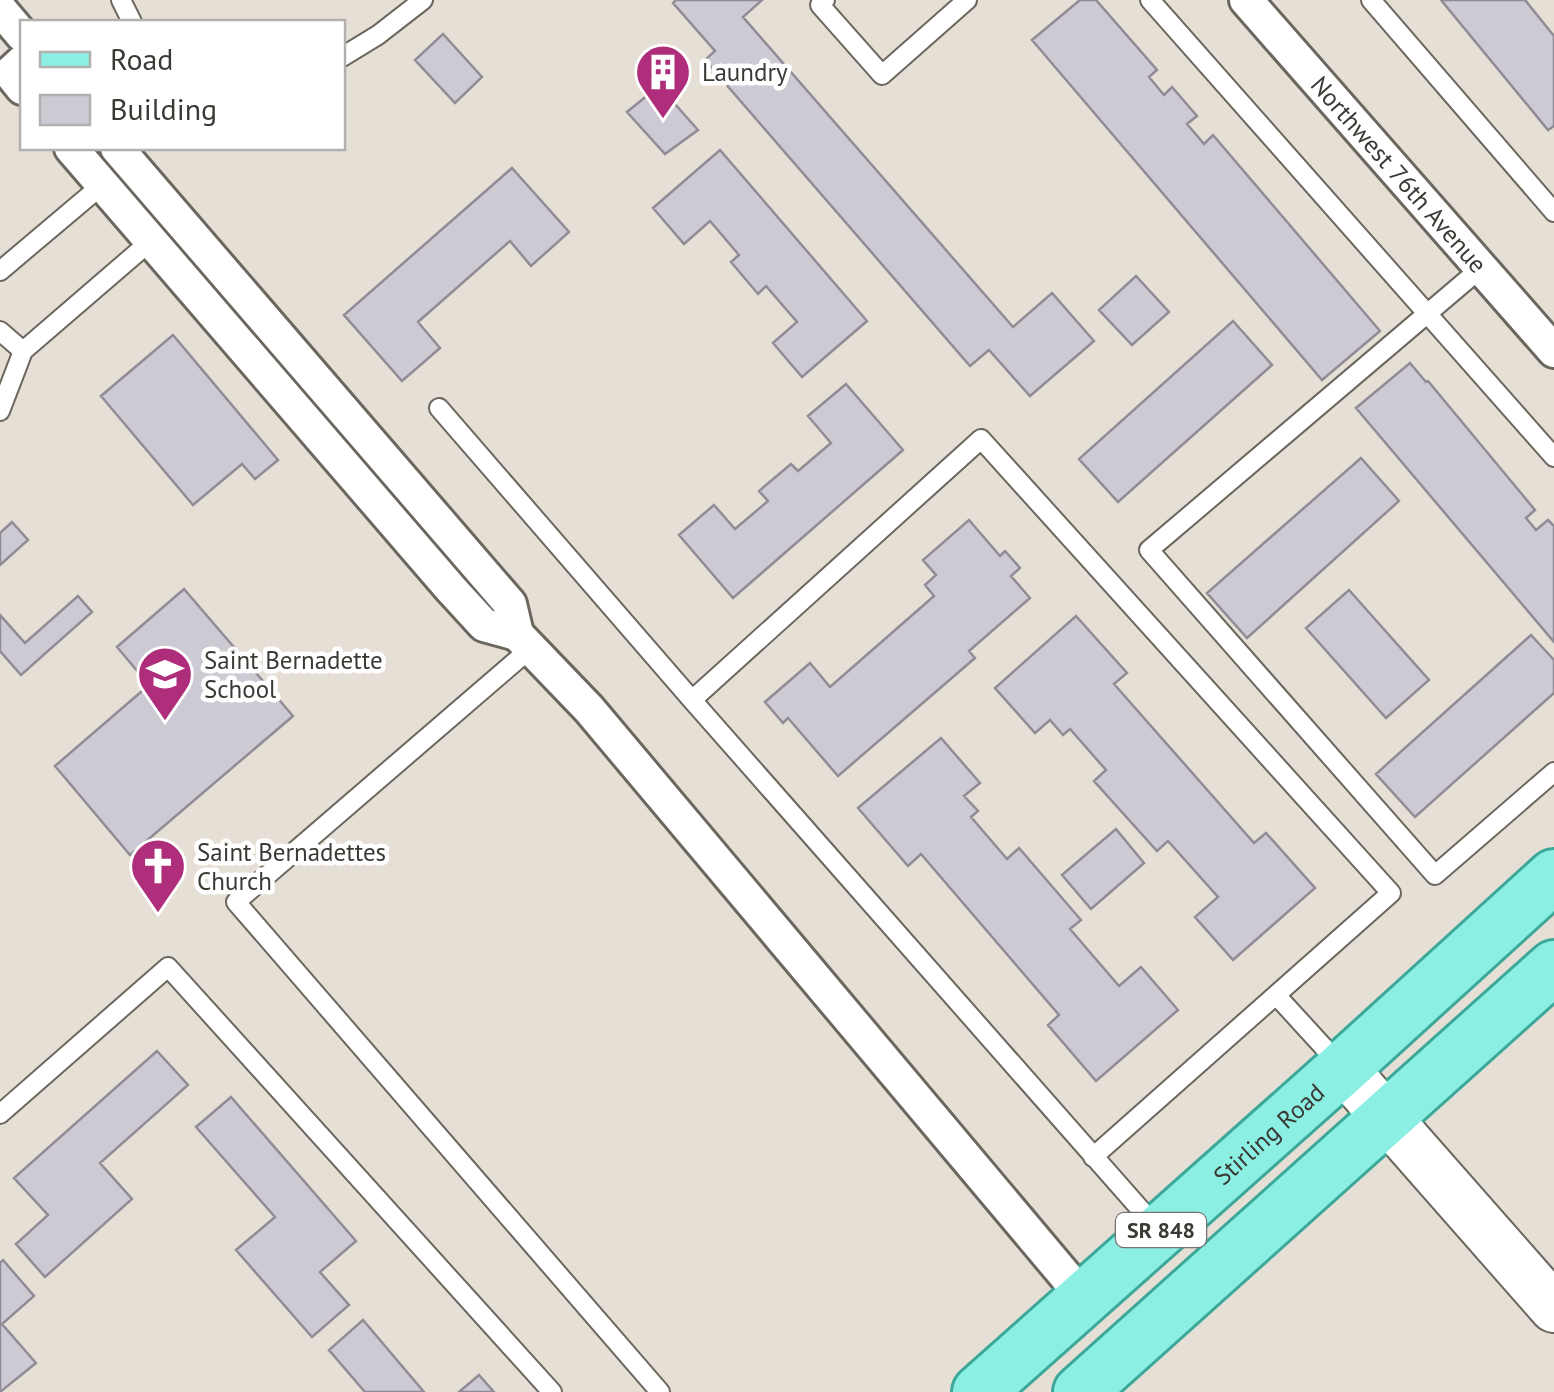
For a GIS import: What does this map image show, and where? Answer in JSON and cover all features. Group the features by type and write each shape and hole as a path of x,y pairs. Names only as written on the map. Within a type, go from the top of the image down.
{"main road":[{"name":"Stirling Road","path":"979,1392 1554,876"},
{"name":"SR 848","path":"1080,1392 1554,967"}],"street":[{"name":"Northwest 76th Avenue","path":"1246,0 1554,351"},
{"path":"0,9 20,34"},
{"path":"73,150 484,625 524,641"},
{"path":"119,150 510,604 524,641 589,709 1084,1298"},
{"path":"1343,1068 1554,1308"}],"lane":[{"path":"345,55 378,35 400,7 423,0"},
{"path":"825,0 820,4 882,75 968,0"},
{"path":"1150,0 1554,457"},
{"path":"1370,0 1554,212"},
{"path":"0,271 102,186"},
{"path":"0,410 23,350 176,219"},
{"path":"1481,268 1148,550 1435,875 1554,772"},
{"path":"0,331 23,350"},
{"path":"439,408 1159,1232"},
{"path":"692,700 981,439 1391,893 1093,1157"},
{"path":"350,472 376,450"},
{"path":"524,641 236,902 660,1392"},
{"path":"0,1114 168,967 552,1392"},
{"path":"1276,995 1343,1068"}],"building":[{"path":"762,0 743,17 1013,327 1052,293 1094,341 1030,396 989,350 970,366 705,60 715,51 673,3"},
{"path":"1080,0 1096,0 1157,70 1149,77 1164,95 1172,87 1197,116 1187,124 1204,144 1213,135 1380,331 1322,380 1032,40"},
{"path":"1441,0 1525,0 1554,36 1554,126 1548,130"},
{"path":"443,34 482,77 455,103 415,60"},
{"name":"Laundry","path":"659,86 698,130 665,154 627,112"},
{"path":"720,150 867,321 802,377 773,343 797,322 766,286 758,294 731,262 739,255 710,221 684,244 653,208"},
{"path":"512,168 569,232 531,266 510,241 418,322 440,348 402,381 344,315"},
{"path":"1136,276 1169,312 1132,345 1099,310"},
{"path":"1233,321 1272,365 1118,502 1079,459"},
{"path":"173,335 278,460 255,479 242,464 193,505 101,396"},
{"path":"1410,363 1535,510 1526,518 1536,530 1548,520 1554,526 1554,642 1356,408"},
{"path":"846,384 903,450 733,598 679,535 714,505 735,529 768,501 759,491 791,464 798,471 831,443 808,416"},
{"path":"1361,458 1399,501 1247,638 1207,593"},
{"path":"969,520 1000,556 1005,551 1020,568 1011,576 1030,598 969,651 975,658 838,776 788,718 783,723 765,702 810,663 830,687 934,596 925,585 936,575 923,560"},
{"path":"12,522 28,540 0,565 0,533"},
{"path":"184,589 293,716 130,855 55,766 149,685 117,647"},
{"path":"1349,590 1429,680 1386,718 1306,628"},
{"path":"78,596 92,612 21,675 0,651 0,615 25,643"},
{"path":"1076,616 1127,673 1114,684 1254,843 1266,833 1315,888 1233,960 1195,917 1218,897 1168,841 1157,851 1094,781 1106,770 1070,729 1063,735 1050,720 1035,733 995,688"},
{"path":"1531,635 1554,660 1554,693 1415,817 1376,774"},
{"path":"941,738 980,783 964,796 978,811 971,817 1007,859 1019,848 1081,920 1070,929 1119,986 1141,967 1178,1010 1096,1081 1048,1025 1059,1015 921,854 908,866 858,808"},
{"path":"1116,829 1144,863 1091,909 1062,875"},
{"path":"157,1051 188,1085 100,1163 132,1199 45,1277 16,1244 48,1215 14,1178"},
{"path":"231,1097 356,1241 320,1272 349,1305 312,1337 236,1250 275,1217 196,1127"},
{"path":"3,1260 34,1296 2,1324 36,1363 0,1392 0,1263"},
{"path":"363,1320 424,1392 365,1392 329,1350"},
{"path":"479,1375 494,1392 459,1392"}],"place":[{"name":"Laundry","path":"663,121"},
{"name":"Saint Bernadette School","path":"165,723"},
{"name":"Saint Bernadettes Church","path":"158,915"}]}
